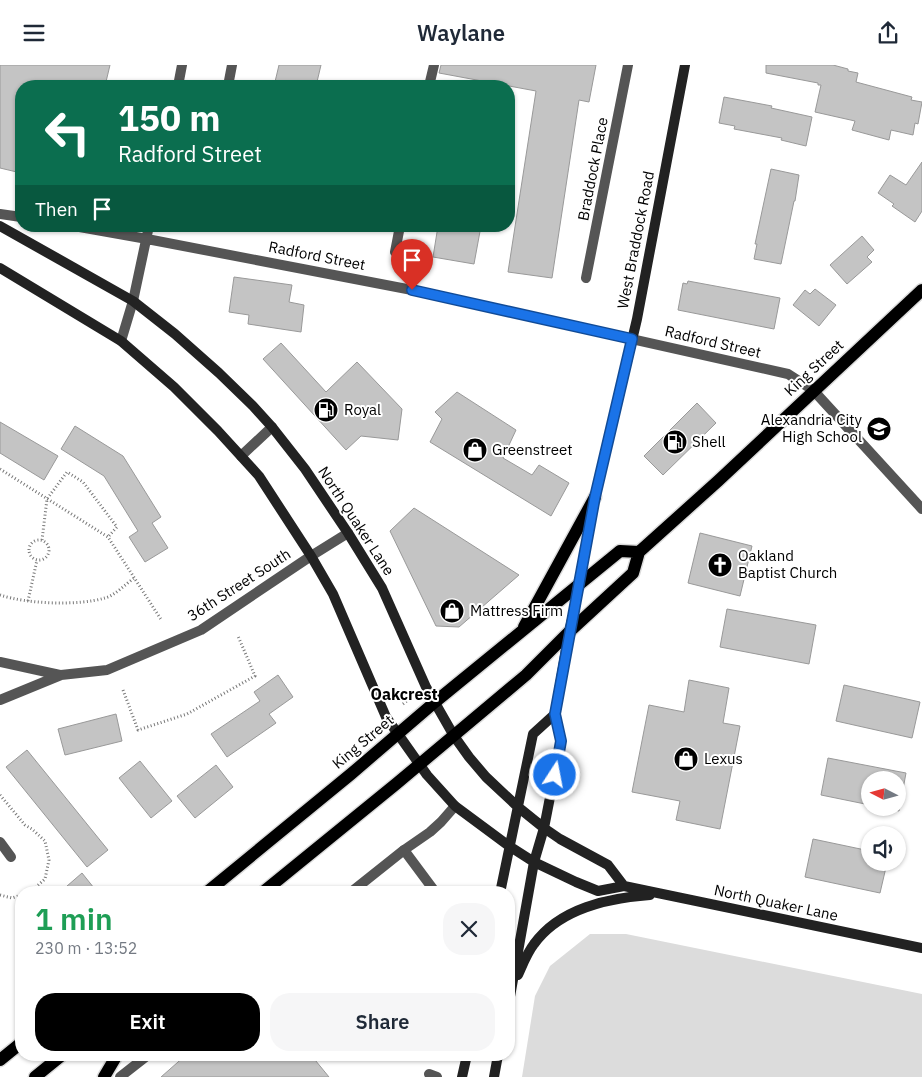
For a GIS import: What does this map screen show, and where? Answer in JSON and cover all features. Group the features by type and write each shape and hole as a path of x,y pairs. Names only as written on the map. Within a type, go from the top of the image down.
{"main road":[{"name":"West Braddock Road","path":"515,969 534,862 544,828 561,741 555,714 569,632 595,497 632,339 685,65"},
{"name":"North Quaker Lane","path":"0,226 133,301 175,334 253,406 306,469 382,588 426,687 468,757 518,807 560,839 608,865 624,886"},
{"name":"North Quaker Lane","path":"0,268 121,341 174,387 259,476 311,556 333,594 386,717 427,775 455,806 509,846 534,862 598,891 624,886 922,948"},
{"name":"King Street","path":"271,886 420,765 526,675 633,573 639,552 718,481 922,290"},
{"path":"522,631 595,497"},
{"name":"King Street","path":"215,886 620,551 639,552"},
{"path":"501,886 533,734 555,714"},
{"path":"515,986 525,959 533,945 541,935 561,919 575,911 606,901 662,894"},
{"path":"0,1060 15,1048"},
{"path":"35,1077 55,1061"},
{"path":"104,1077 113,1061"},
{"path":"462,1077 466,1061"},
{"path":"494,1077 497,1061"}],"street":[{"path":"179,80 182,65"},
{"path":"229,80 232,65"},
{"path":"430,80 434,65"},
{"name":"Braddock Place","path":"586,278 628,65"},
{"path":"0,214 15,216"},
{"name":"Radford Street","path":"108,232 412,290 788,374 813,390 922,509"},
{"path":"121,341 133,301 148,232"},
{"path":"395,252 399,232"},
{"path":"241,456 272,427"},
{"name":"36th Street South","path":"0,700 61,675 107,671 201,630 348,533"},
{"path":"0,662 61,675"},
{"path":"359,886 441,823 455,806"},
{"path":"0,842 11,857"},
{"path":"404,850 431,886"},
{"path":"120,1077 140,1061"}],"path":[{"path":"0,469 108,537 162,621"},
{"path":"42,540 47,499 66,472 83,482 117,527 108,537"},
{"path":"42,540 47,544 50,551 44,559 37,560 31,557 29,548 32,542 42,540"},
{"path":"28,601 37,560"},
{"path":"0,595 28,601 74,603 107,598 134,578"},
{"path":"123,690 138,730 187,714 255,676 238,636"},
{"path":"403,704 413,696"},
{"path":"0,795 25,825 45,841 49,860 45,879 37,886"},
{"path":"0,895 15,897"}],"shaded area":[{"path":"590,934 626,934 922,994 922,1077 522,1077 535,996 550,966"}],"building":[{"path":"0,65 110,65 106,80 15,80 15,172 0,168"},
{"path":"279,65 321,65 317,80 275,80"},
{"path":"441,65 596,65 589,102 579,100 552,278 508,272 536,91 515,87 515,80 477,80 439,73"},
{"path":"766,65 833,65 848,69 848,71 858,73 856,82 912,97 911,100 922,102 918,124 915,123 913,135 891,130 889,140 852,130 855,121 815,112 821,85 766,73"},
{"path":"724,97 772,106 771,108 812,117 806,146 781,140 782,138 734,129 735,126 719,123"},
{"path":"922,162 922,211 915,222 892,206 894,204 878,193 890,175 906,185"},
{"path":"771,169 799,175 781,264 754,259 757,244 755,244"},
{"path":"437,232 480,232 474,264 433,257"},
{"path":"862,236 874,250 867,257 872,262 847,284 830,265"},
{"path":"234,277 292,285 289,302 304,305 301,332 248,324 249,315 229,312"},
{"path":"688,281 780,298 774,329 678,310 683,283 687,284"},
{"path":"815,289 836,305 819,326 793,305 805,290 810,294"},
{"path":"281,343 326,392 357,362 402,409 398,440 361,436 346,450 263,359"},
{"name":"Greenstreet","path":"457,392 516,430 503,458 532,475 539,465 569,483 551,516 430,442 442,419 435,412"},
{"path":"697,403 716,423 663,475 644,456"},
{"path":"0,422 58,456 44,480 0,453"},
{"path":"75,426 123,456 161,517 152,523 168,548 145,562 129,537 138,531 104,476 61,449"},
{"path":"414,508 519,575 459,627 436,626 390,531"},
{"name":"Oakland Baptist Church","path":"700,533 752,546 740,596 688,583"},
{"path":"727,609 816,625 809,664 720,647"},
{"path":"278,675 293,697 269,714 276,723 227,757 211,734 260,701 254,692"},
{"name":"Lexus","path":"689,680 729,688 723,723 740,726 720,829 676,820 680,801 632,792 649,705 684,712"},
{"path":"844,685 920,702 912,738 836,721"},
{"path":"116,714 122,741 65,755 58,729"},
{"path":"27,750 108,850 87,867 6,767"},
{"path":"828,758 896,771 861,771 861,803 821,795"},
{"path":"140,761 172,801 151,818 119,778"},
{"path":"216,765 233,787 195,818 177,796"},
{"path":"813,839 861,849 861,871 885,871 880,893 805,877"},
{"path":"82,873 92,886 67,886"},
{"path":"179,1061 316,1061 329,1077 161,1077"}],"place":[{"name":"Royal","path":"326,410"},
{"name":"Alexandria City High School","path":"879,429"},
{"name":"Shell","path":"675,442"},
{"name":"Greenstreet","path":"475,450"},
{"name":"Oakland Baptist Church","path":"720,565"},
{"name":"Mattress Firm","path":"452,611"},
{"name":"Lexus","path":"686,759"}],"district":[{"name":"Oakcrest","path":"404,694"}],"route":[{"path":"412,290 632,339 595,497 569,632 555,714 561,741 555,775"}]}
